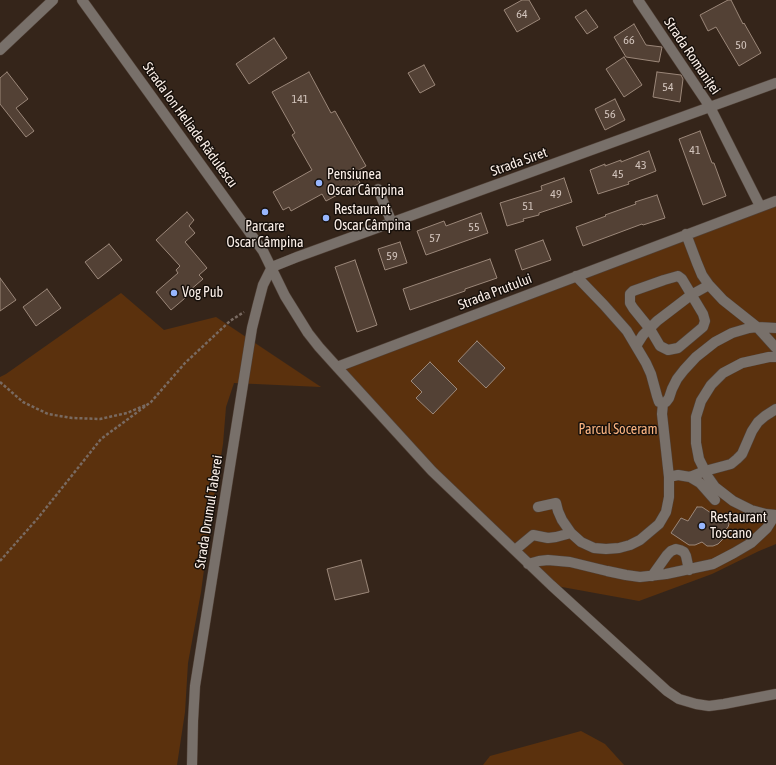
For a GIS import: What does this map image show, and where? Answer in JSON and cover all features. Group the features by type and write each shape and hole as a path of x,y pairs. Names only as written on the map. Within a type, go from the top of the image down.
{"street":[{"path":"0,50 53,0"},
{"name":"Strada Ion Heliade Rădulescu","path":"82,0 263,251 272,268"},
{"name":"Strada Romaniței","path":"638,0 710,107 760,206"},
{"name":"Strada Siret","path":"272,268 776,83"},
{"path":"378,189 392,223"},
{"name":"Strada Prutului","path":"337,367 776,201"},
{"path":"686,234 702,275 709,285 723,300 757,327 776,348"},
{"path":"272,268 285,296 298,318 319,347 432,471 528,564 655,682 667,692 679,699 709,706 776,694"},
{"name":"Strada Drumul Taberei","path":"192,765 195,686 251,336 263,285 272,268"},
{"path":"576,276 627,331 651,374 659,402 663,403"},
{"path":"678,276 682,279 704,314 705,321 703,327 678,348 668,350 660,346 649,328 630,303 630,294 633,291 678,276"},
{"path":"636,346 649,328 671,310 709,285"},
{"path":"538,507 556,503 562,520 571,533 581,542 594,548 619,548 640,540 659,524 666,512 670,497 662,414 663,403 669,398 675,384 684,370 696,357 715,342 749,328 776,328"},
{"path":"528,564 548,560 570,562 626,575 640,577 652,576 689,570 713,564 750,543 767,528 775,515 751,510 733,501 714,487 700,459 696,443 696,417 701,401 712,385 723,373 742,363 769,357 776,357"},
{"path":"690,477 715,467 731,464 742,454 752,431 758,422 776,409"},
{"path":"669,477 690,477 700,483 715,500"},
{"path":"515,550 533,535 548,538 571,533"},
{"path":"652,576 667,555 676,549 684,552 689,570"}],"path":[{"path":"0,561 38,518 102,439 152,402 185,363 230,321 258,304"},
{"path":"0,382 23,402 48,414 72,418 100,419 127,413 152,402"}],"green space":[{"name":"Parcul Soceram","path":"776,202 776,544 712,574 639,601 551,585 337,367"},
{"path":"121,293 164,330 216,317 321,387 234,383 226,407 223,444 212,509 201,592 188,663 185,712 177,765 0,765 0,377"},
{"path":"581,731 605,744 624,765 483,765 490,756"}],"building":[{"path":"522,0 529,0 540,19 517,32 504,10"},
{"path":"728,0 731,0 743,24 744,23 761,53 739,66 716,27 708,31 700,15"},
{"path":"586,10 598,27 587,34 575,17"},
{"path":"634,24 646,45 662,47 659,62 626,57 614,37"},
{"path":"274,38 287,58 249,84 236,64"},
{"path":"624,57 642,85 624,97 606,69"},
{"path":"424,65 435,85 420,93 408,73"},
{"path":"7,72 28,99 16,108 34,131 26,137 0,104 0,78"},
{"path":"309,72 331,113 335,111 366,166 354,173 360,183 326,201 322,194 291,211 289,207 283,210 273,192 312,170 292,135 295,133 272,92"},
{"path":"657,72 681,75 683,79 680,102 653,97"},
{"path":"615,99 625,120 605,130 595,109"},
{"path":"700,131 726,196 703,205 679,139"},
{"path":"649,151 656,171 628,182 629,184 598,194 590,170 605,164 605,166 621,160 621,162"},
{"path":"564,178 572,202 507,226 500,203 542,190 541,186"},
{"path":"657,195 665,218 643,225 642,224 583,246 576,227 636,204 635,202"},
{"path":"187,212 194,220 189,226 195,233 185,242 207,268 199,275 203,279 189,291 191,293 171,310 156,292 178,273 176,270 180,266 156,240"},
{"path":"481,213 488,233 426,255 417,231 444,221 446,226"},
{"path":"543,240 551,260 522,270 515,250"},
{"path":"400,242 407,263 385,270 378,249"},
{"path":"109,244 122,260 98,279 85,262"},
{"path":"490,259 497,278 410,310 403,289"},
{"path":"355,260 377,325 357,332 335,267"},
{"path":"0,278 16,300 0,311"},
{"path":"47,289 61,308 36,326 23,307"},
{"path":"477,341 505,368 486,388 458,361"},
{"path":"430,362 457,389 433,414 416,398 422,392 411,381"},
{"name":"Restaurant Toscano","path":"697,507 702,507 717,517 723,516 728,521 728,527 723,533 724,538 718,544 707,546 702,542 695,545 689,545 671,533 681,518 688,521"},
{"path":"361,560 369,592 335,600 327,569"}],"place":[{"name":"Pensiunea Oscar Câmpina","path":"319,183"},
{"name":"Parcare Oscar Câmpina","path":"265,212"},
{"name":"Restaurant Oscar Câmpina","path":"326,218"},
{"name":"Vog Pub","path":"174,293"},
{"name":"Restaurant Toscano","path":"702,526"}]}
